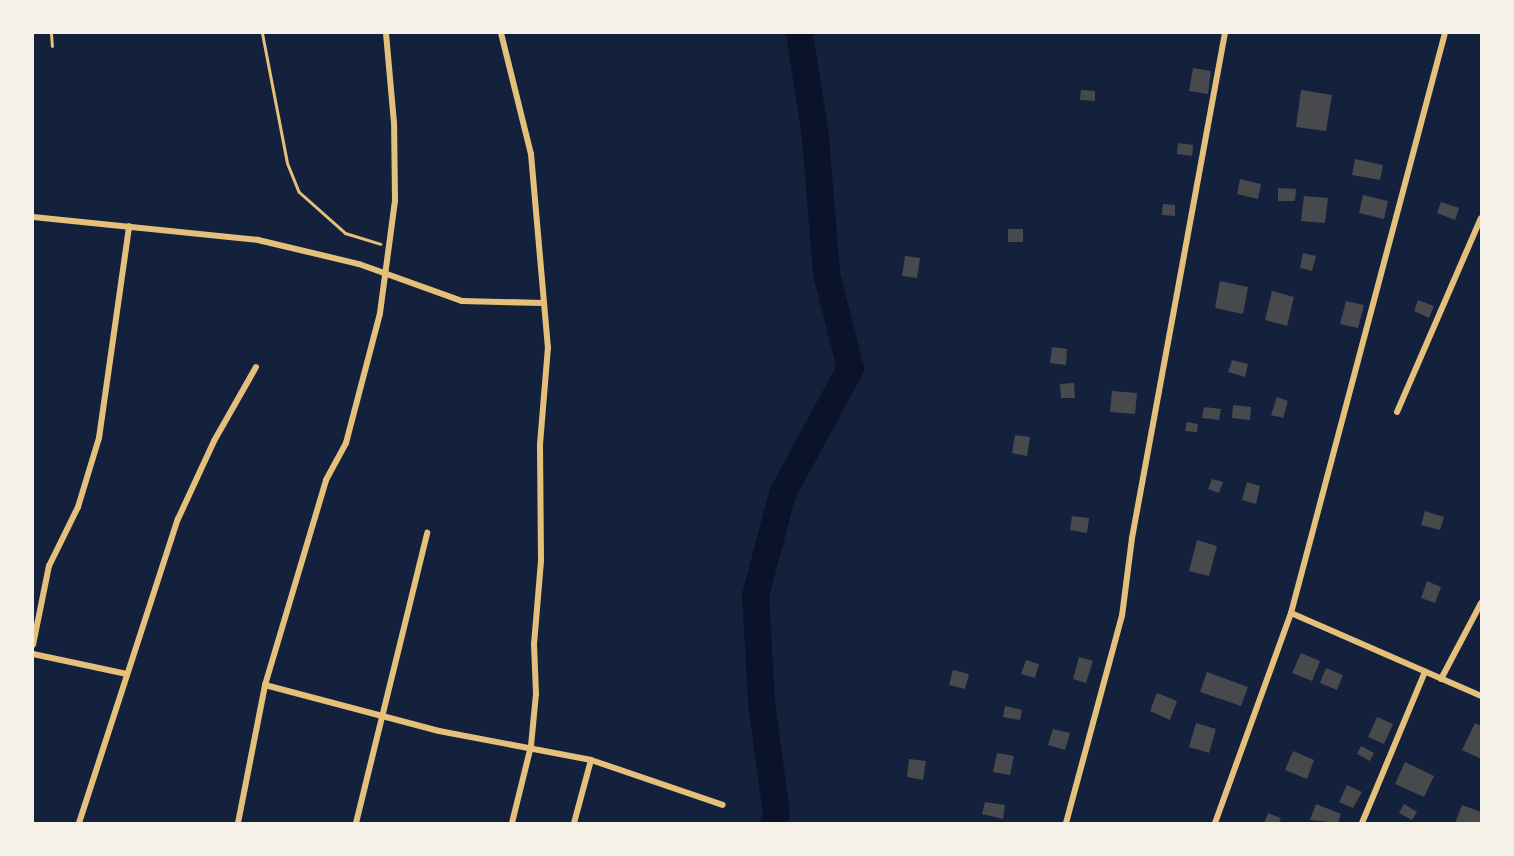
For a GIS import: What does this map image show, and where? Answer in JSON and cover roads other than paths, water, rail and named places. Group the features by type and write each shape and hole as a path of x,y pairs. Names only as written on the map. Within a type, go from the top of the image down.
{"street":[{"path":"238,823 265,685 326,480 346,443 386,274 395,200 394,123 386,33"},
{"path":"501,33 531,154 548,347 547,391 540,446 541,561 535,604 536,694 531,746 512,823"},
{"path":"1066,823 1122,616 1132,538 1225,33"},
{"path":"1215,823 1291,613 1445,33"},
{"path":"33,217 258,240 386,274 462,301 543,303"},
{"path":"1397,412 1481,218"},
{"path":"33,645 49,566 78,507 99,438 129,226"},
{"path":"79,823 178,519 214,441 256,367"},
{"path":"356,823 427,533"},
{"path":"1441,679 1481,603"},
{"path":"1291,613 1481,696"},
{"path":"33,654 127,674"},
{"path":"1362,823 1425,672"},
{"path":"265,685 382,717 492,742 531,746 591,760 723,806"},
{"path":"574,823 591,760"}],"waterway":[{"path":"773,823 776,814 761,701 755,595 782,493 850,368 826,273 815,136 799,33"}]}
